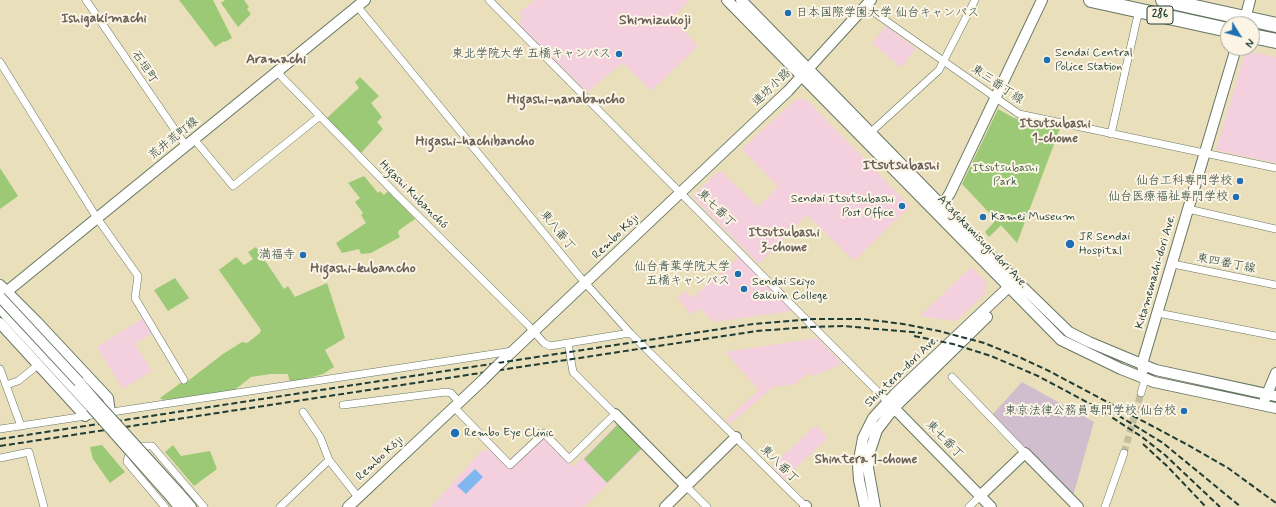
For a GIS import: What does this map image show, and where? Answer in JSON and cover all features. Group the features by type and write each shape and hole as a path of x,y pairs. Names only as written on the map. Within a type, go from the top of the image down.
{"highway":[{"name":"286","path":"1091,0 1220,28"},
{"name":"286","path":"1163,0 1225,16"},
{"name":"286","path":"1260,23 1276,25"},
{"path":"1260,38 1276,41"}],"street":[{"name":"石垣町","path":"86,0 186,146"},
{"name":"東七番丁","path":"489,0 681,192 991,507"},
{"name":"Atagokamisugi-dori Ave.","path":"726,0 1010,290 1061,340 1121,369 1145,378 1276,408"},
{"name":"Atagokamisugi-dori Ave.","path":"742,0 942,205 1069,332 1156,370 1272,395"},
{"path":"871,132 939,70 975,0"},
{"path":"942,205 950,193 1042,0"},
{"path":"1245,16 1250,0"},
{"name":"荒井荒町線","path":"2,293 97,219 361,3"},
{"name":"東八番丁","path":"361,3 586,284 630,333 806,507"},
{"name":"連坊小路","path":"681,192 810,69 868,3"},
{"name":"東三番丁線","path":"868,3 943,62 1019,114 1276,168"},
{"path":"1111,134 1139,10"},
{"name":"Kitamemachi-dori Ave.","path":"1142,364 1173,264 1204,153 1234,56"},
{"path":"0,62 97,219 138,276 135,298 184,380"},
{"name":"Higashi Kubanchó","path":"277,72 546,345 568,343"},
{"path":"194,139 233,186 320,116"},
{"name":"Rembo Kóji","path":"348,507 586,284 681,192"},
{"path":"1188,209 1276,229"},
{"name":"東四番丁線","path":"1173,264 1276,285"},
{"name":"Shintera-dori Ave.","path":"865,507 859,480 860,450 867,426 891,405 1018,282"},
{"path":"2,293 76,385"},
{"path":"2,293 108,398 110,413"},
{"path":"0,308 76,385 174,495 191,507"},
{"path":"1158,313 1276,336"},
{"path":"0,323 85,416"},
{"path":"630,333 568,343 573,372 707,507"},
{"path":"0,429 513,351"},
{"path":"1141,393 1145,378 1142,364"},
{"path":"4,383 18,380 38,365"},
{"path":"0,369 21,426"},
{"path":"1263,405 1272,395 1276,373"},
{"path":"952,376 1078,507"},
{"path":"344,405 446,392 451,394 457,404 510,465 544,433 569,459 615,414"},
{"name":"Shintera-dori Ave.","path":"875,507 868,468 870,451 878,430 891,405"},
{"path":"303,412 320,437 329,460 358,497"},
{"path":"665,507 736,437"},
{"path":"165,507 127,462 128,457 140,446 152,446 204,507"},
{"path":"0,458 29,452 44,507"},
{"path":"969,507 1025,453"},
{"path":"1105,507 1124,453"},
{"path":"280,507 329,460"},
{"path":"174,495 179,507"}],"shaded area":[{"name":"東北学院大学 五橋キャンパス","path":"535,0 690,0 672,18 698,46 651,91 623,63 587,92 518,24 523,18 518,13"},
{"path":"886,26 916,49 901,68 872,43"},
{"path":"1260,54 1276,57 1276,163 1216,150 1244,56 1260,56"},
{"path":"796,99 807,100 910,206 854,261 807,215 759,264 694,198 694,194 720,170 758,207 778,187 742,149"},
{"name":"仙台青葉学院大学 五橋キャンパス","path":"739,257 792,311 713,322 700,308 692,315 677,298 685,291 692,298"},
{"path":"971,267 986,282 986,293 956,321 920,316"},
{"path":"143,318 152,333 135,344 152,371 123,389 97,347"},
{"path":"818,338 842,364 813,376 810,373 798,381 797,384 773,387 730,424 726,420 759,390 725,352"},
{"path":"1022,382 1094,422 1073,496 992,415"},
{"path":"618,423 643,449 584,507 431,507 483,449 486,452 490,449 510,468 541,439 545,438 573,467"},
{"path":"816,425 828,438 784,479 772,466"}],"green space":[{"path":"179,0 213,0 232,38 215,47"},
{"path":"225,0 244,0 249,7 247,9 251,14 238,27 221,3"},
{"path":"360,77 379,96 371,103 382,117 377,122 383,129 361,153 327,118 359,88 355,82"},
{"name":"Itsutsubashi Park","path":"998,109 1014,118 1060,128 1017,243 1001,225 989,237 985,232 996,220 962,184"},
{"path":"0,168 18,196 0,209"},
{"path":"364,176 378,193 380,191 384,195 388,191 415,219 399,230 398,233 400,237 371,253 361,254 359,249 342,253 336,243 366,223 361,215 363,213 355,202 360,198 348,183"},
{"path":"256,247 284,289 288,286 295,297 327,283 345,338 325,350 334,367 323,374 290,383 288,374 270,374 251,377 232,392 163,400 160,398 182,382 184,384 223,354 242,342 247,343 260,333 261,330 219,270 236,257 244,265 253,259 248,252"},
{"path":"175,278 189,298 168,311 154,290"},
{"path":"618,424 642,448 607,483 584,459"},
{"path":"102,445 125,472 110,483 93,459 90,447"},
{"path":"173,445 181,456 210,451 217,469 194,486 165,452"}],"water":[{"path":"475,469 483,477 466,494 457,486"}],"tunnel":[{"path":"1124,453 1141,393"}],"railway":[{"path":"0,439 753,324 813,319 863,319 903,324 939,331 984,343 1019,357 1049,371 1186,444 1228,468 1276,503"},
{"path":"0,446 757,331 843,326 922,333"},
{"path":"914,336 953,344 991,356 1038,376 1096,407 1142,437 1165,455 1220,507"},
{"path":"1111,411 1163,443 1241,507"},
{"path":"1143,444 1168,467 1206,507"}],"place":[{"name":"日本国際学園大学 仙台キャンパス","path":"788,13"},
{"name":"東北学院大学 五橋キャンパス","path":"619,54"},
{"name":"Sendai Central Police Station","path":"1047,60"},
{"name":"仙台工科専門学校","path":"1240,181"},
{"name":"仙台医療福祉専門学校","path":"1236,197"},
{"name":"Sendai Itsutsubashi Post Office","path":"902,206"},
{"name":"Kamei Museum","path":"983,217"},
{"name":"JR Sendai Hospital","path":"1070,244"},
{"name":"満福寺","path":"303,255"},
{"name":"仙台青葉学院大学 五橋キャンパス","path":"738,274"},
{"name":"Sendai Seiyo Gakuin College","path":"744,289"},
{"name":"東京法律公務員専門学校 仙台校","path":"1184,411"},
{"name":"Rembo Eye Clinic","path":"455,433"}],"district":[{"name":"Ishigakimachi","path":"104,19"},
{"name":"Shimizukoji","path":"655,21"},
{"name":"Aramachi","path":"276,60"},
{"name":"Higashi-nanabancho","path":"566,100"},
{"name":"Itsutsubashi 1-chome","path":"1055,132"},
{"name":"Higashi-hachibancho","path":"475,142"},
{"name":"Itsutsubashi","path":"901,166"},
{"name":"Itsutsubashi 3-chome","path":"784,240"},
{"name":"Higashi-kubancho","path":"363,269"},
{"name":"Shintera 1-chome","path":"866,460"}]}
